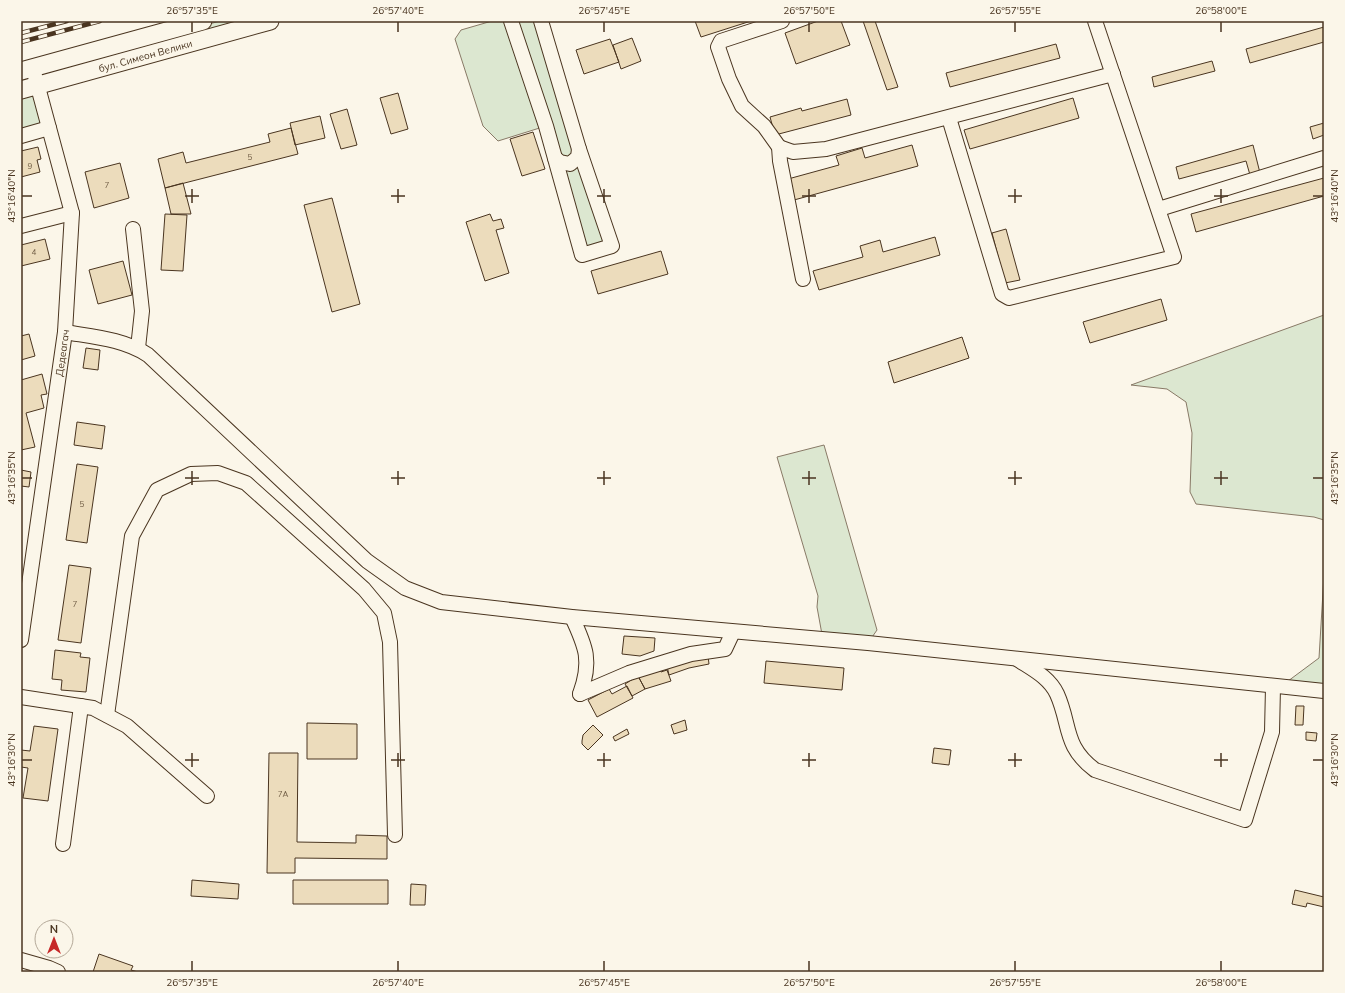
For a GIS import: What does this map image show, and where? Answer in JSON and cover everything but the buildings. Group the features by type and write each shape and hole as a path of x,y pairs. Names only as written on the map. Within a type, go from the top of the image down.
{"main road":[{"name":"бул. Симеон Велики","path":"27,70 203,21"},
{"name":"бул. Симеон Велики","path":"21,90 270,21"}],"street":[{"path":"511,21 555,158 582,255 612,246 579,150 541,21"},
{"path":"782,21 721,41 718,47 729,79 742,106 764,126 779,147 780,161 803,279"},
{"path":"949,118 1002,294 1009,298 1174,257 1095,21"},
{"name":"Дедеагач","path":"21,640 65,332 72,213 38,85 27,70"},
{"path":"779,147 793,152 826,150 1113,74"},
{"path":"21,136 49,128"},
{"path":"555,158 560,162 570,164 578,157 579,150"},
{"path":"1159,209 1324,158"},
{"path":"21,226 72,213"},
{"path":"134,229 142,311 138,348"},
{"path":"65,332 119,341 138,348 154,360 366,561 405,588 441,602 572,617 1015,658 1273,687 1324,691"},
{"path":"107,714 132,536 157,490 191,474 218,473 246,483 364,589 384,613 390,642 395,836"},
{"path":"572,617 584,642 587,663 587,677 580,694 629,672 691,654 725,649 733,632"},
{"path":"1015,658 1046,679 1056,693 1072,744 1082,761 1095,770 1245,820 1272,732 1273,687"},
{"path":"21,696 93,708 107,714 127,726 207,796"},
{"path":"63,844 81,706"},
{"path":"21,961 32,972"},
{"path":"21,961 49,968 58,972"}],"green space":[{"path":"220,21 244,21 52,75 50,68"},
{"path":"492,21 541,21 612,246 582,255 546,126 498,141 483,126 455,39 461,30"},
{"path":"38,85 49,128 21,136 21,90"},
{"path":"1324,315 1324,520 1314,517 1196,504 1190,492 1192,433 1186,402 1167,389 1131,385"},
{"path":"824,445 877,630 868,643 823,640 817,607 818,596 777,457"},
{"path":"1324,575 1324,691 1280,687 1319,658"}],"railway":[{"path":"21,33 67,21"},
{"path":"21,42 100,21"}]}
